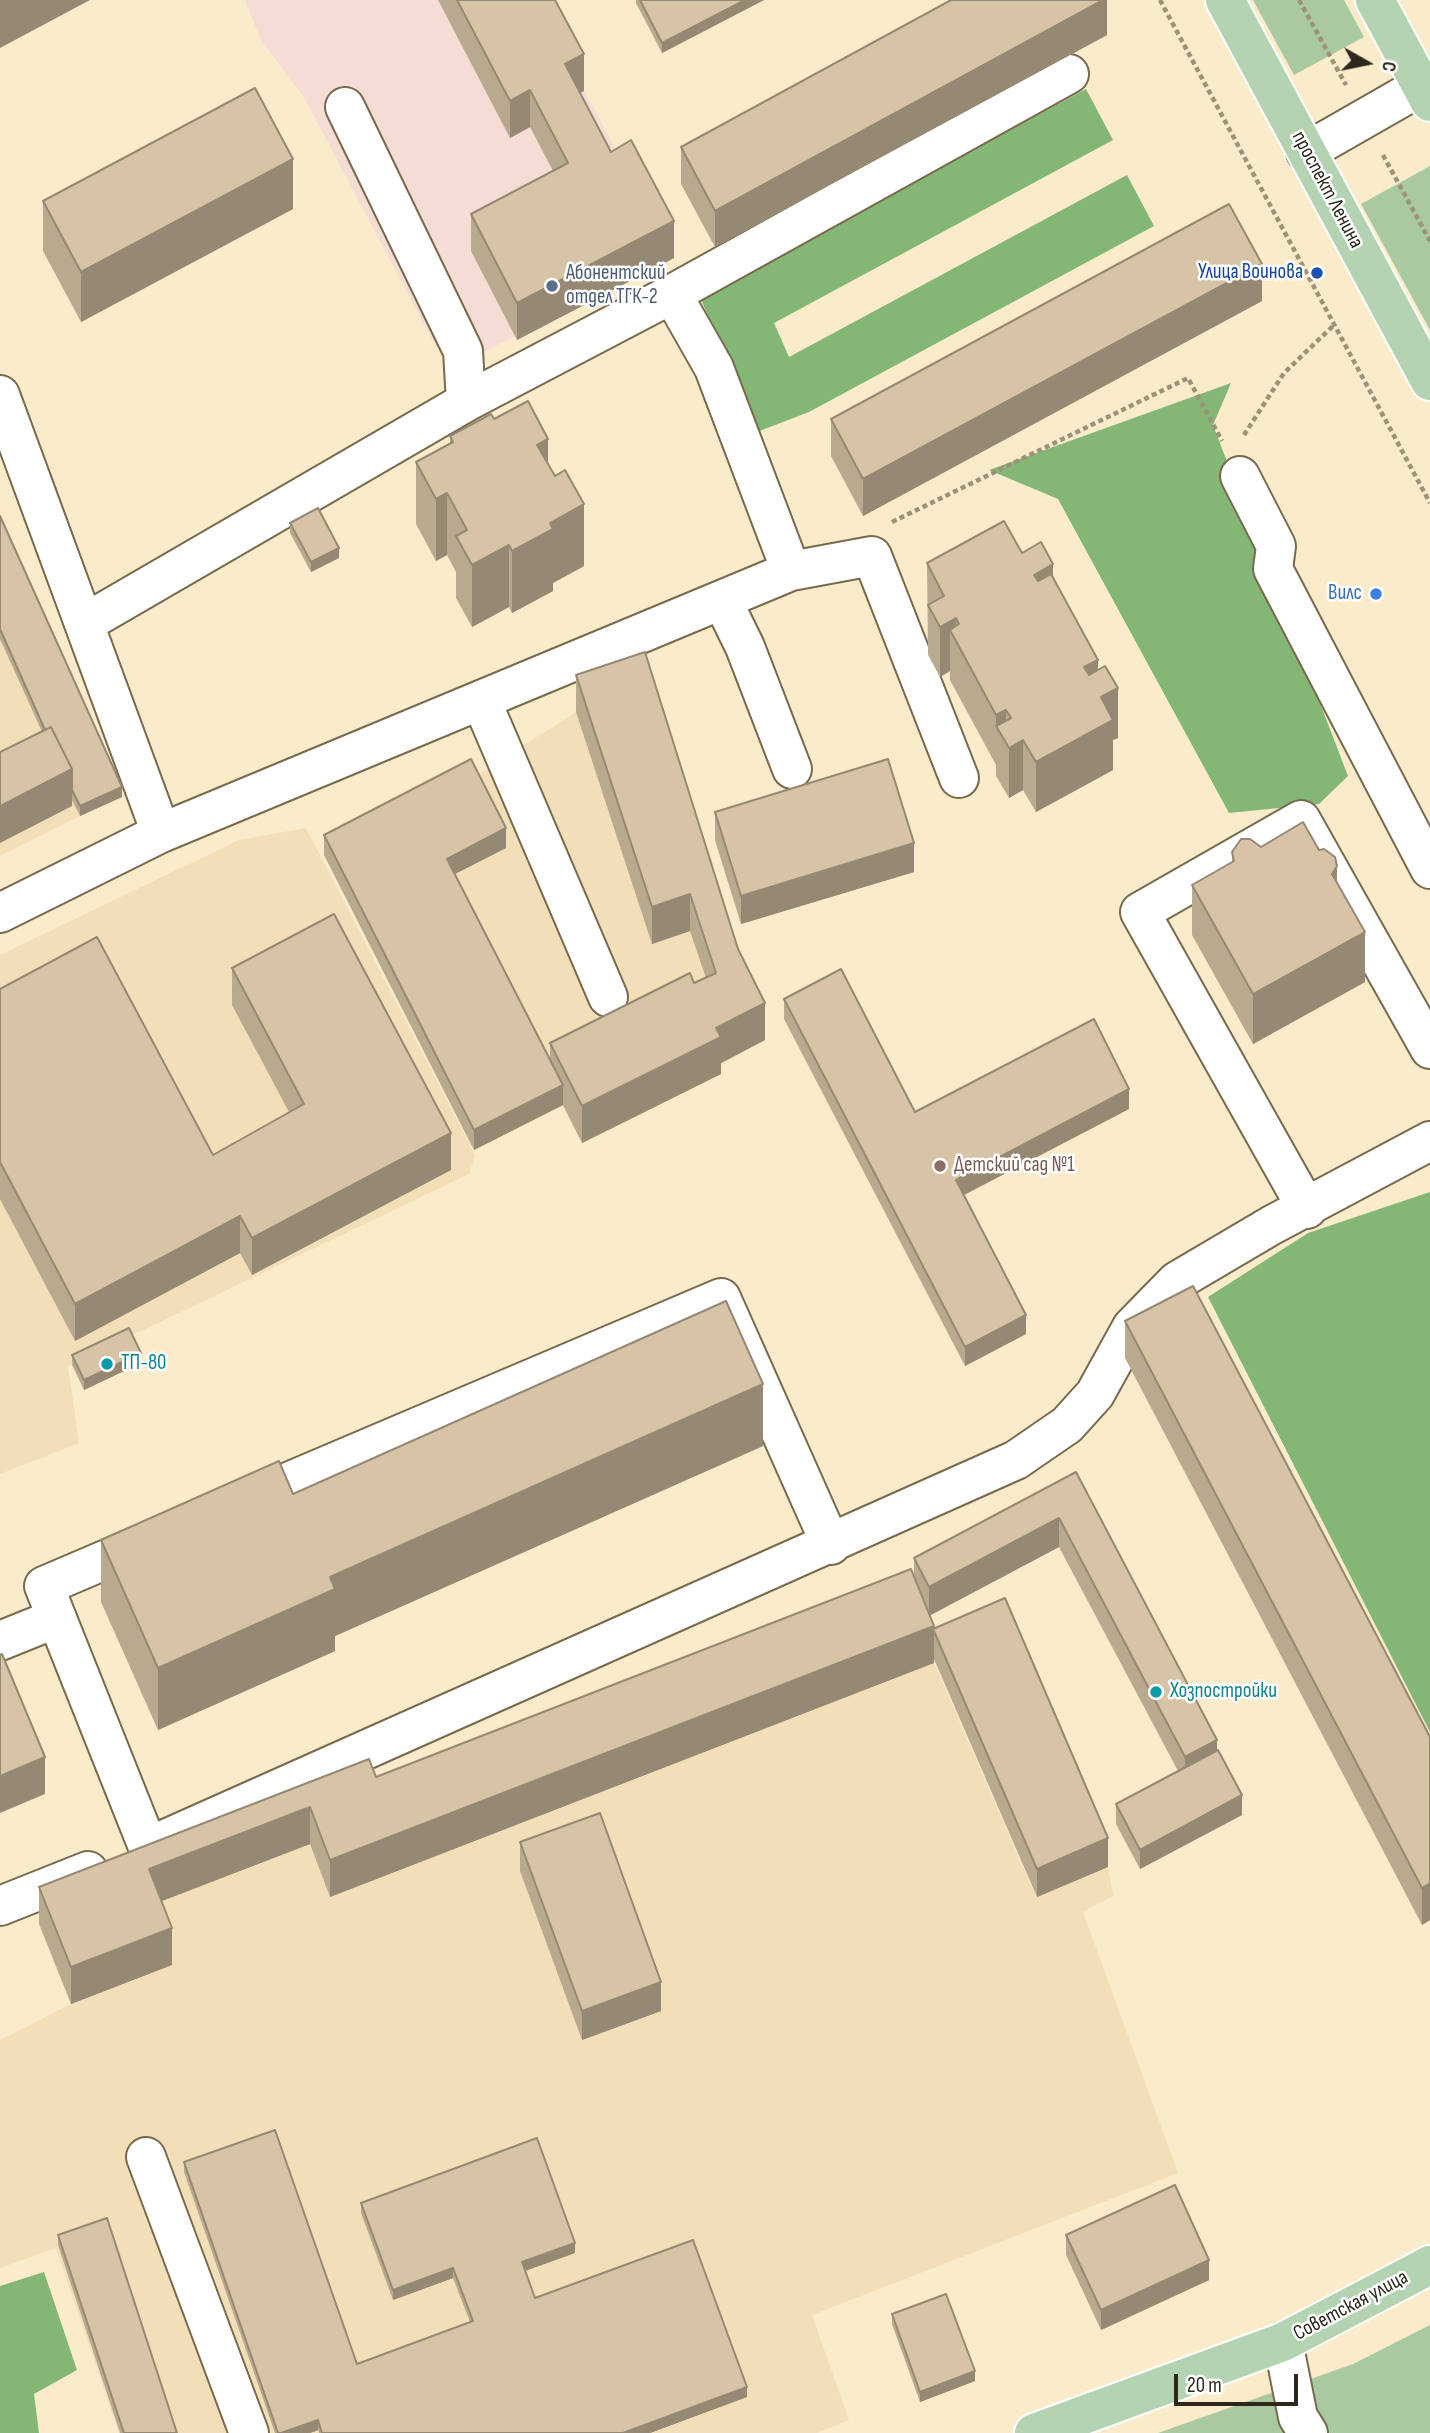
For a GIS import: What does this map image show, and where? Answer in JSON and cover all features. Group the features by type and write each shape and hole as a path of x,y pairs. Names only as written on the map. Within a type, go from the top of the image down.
{"main road":[{"name":"проспект Ленина","path":"1225,0 1430,380"},
{"path":"1375,0 1427,90"},
{"name":"Советская улица","path":"1034,2433 1283,2342 1430,2265"}],"street":[{"path":"85,623 466,402 671,294 1069,74"},
{"path":"1306,152 1427,90"},
{"path":"345,107 463,351 466,402"},
{"path":"671,294 714,368 791,571"},
{"path":"0,394 161,833"},
{"path":"1235,466 1276,547 1273,569 1430,869"},
{"path":"0,913 161,833 791,571 872,556 959,778"},
{"path":"722,600 745,647 792,769"},
{"path":"481,700 608,997"},
{"path":"1307,1209 1140,912 1301,820 1430,1049"},
{"path":"0,1906 148,1847 831,1545 1016,1460 1068,1425 1095,1394 1132,1327 1177,1281 1272,1225 1307,1209 1430,1141"},
{"path":"212,1515 721,1298 831,1545"},
{"path":"148,1847 44,1586 174,1531"},
{"path":"0,1641 57,1618"},
{"path":"146,2157 249,2433"},
{"path":"1283,2342 1298,2417 1308,2433"}],"path":[{"path":"1160,0 1430,503"},
{"path":"1401,188 1430,241"},
{"path":"1235,466 1284,373 1334,325"},
{"path":"890,523 1188,378 1235,466"}],"shaded area":[{"path":"245,0 536,0 674,258 483,352 436,347 305,99 261,40"},
{"path":"0,639 80,816 0,856"},
{"path":"645,689 765,1040 582,1143 562,1105 474,1150 324,855 471,779 576,712"},
{"path":"306,828 475,1155 469,1174 68,1366 79,1443 0,1474 0,955 239,840"},
{"path":"934,1663 1036,1897 1108,1867 1113,1896 1083,1912 1178,2173 812,2315 849,2420 817,2433 119,2433 56,2248 0,2268 0,2040 71,2004 172,1965 149,1906 310,1844 330,1897"}],"green space":[{"path":"1253,0 1344,0 1364,37 1294,75"},
{"path":"1086,89 1113,140 774,323 789,357 1127,175 1154,226 809,412 757,432 700,297"},
{"path":"1430,166 1430,330 1361,204"},
{"path":"1231,383 1213,425 1348,776 1319,804 1229,813 1058,499 989,470"},
{"path":"1430,1192 1430,1732 1208,1297 1308,1233"},
{"path":"44,2272 77,2370 34,2394 39,2433 0,2433 0,2286"},
{"path":"1430,2325 1430,2433 1158,2433 1353,2364"}],"building":[{"path":"457,0 555,0 584,54 565,64 611,152 631,140 674,221 517,303 471,214 568,163 530,90 510,101"},
{"path":"640,0 745,0 662,43"},
{"path":"951,0 1103,0 715,211 681,147"},
{"path":"255,88 293,159 81,272 43,201"},
{"path":"1229,204 1262,264 863,479 831,419"},
{"path":"528,401 548,439 537,445 555,476 565,470 584,504 550,523 553,529 512,551 509,545 472,565 456,536 467,530 447,493 436,499 416,462 453,442 450,436 491,414 494,419"},
{"path":"318,508 339,548 311,562 290,523"},
{"path":"0,516 122,787 80,806 72,790 72,769 51,727 45,730 0,629"},
{"path":"1004,521 1022,553 1041,542 1053,564 1034,575 1038,581 1051,574 1098,660 1084,667 1089,675 1105,666 1118,688 1101,697 1113,720 1036,762 1023,740 1009,748 996,726 1011,718 1006,710 996,715 950,630 959,624 956,618 940,627 928,605 944,596 927,563"},
{"path":"645,652 738,949 765,1003 716,1028 721,1037 582,1106 550,1043 690,973 694,983 716,973 690,894 652,907 576,675"},
{"path":"51,727 72,769 0,806 0,752"},
{"path":"471,759 506,828 447,859 563,1085 474,1130 324,835"},
{"path":"888,759 914,843 741,896 715,812"},
{"path":"1303,822 1319,850 1324,849 1335,857 1337,866 1332,874 1365,932 1253,994 1192,885 1234,861 1232,852 1241,839 1250,839 1261,847"},
{"path":"334,914 451,1133 252,1238 240,1216 75,1304 0,1162 0,989 97,937 213,1155 304,1104 232,968"},
{"name":"Детский сад №1","path":"841,969 915,1112 1094,1019 1129,1089 956,1180 1026,1315 965,1347 784,999"},
{"path":"1193,1286 1430,1737 1430,1883 1422,1888 1125,1321"},
{"path":"726,1301 763,1384 330,1577 335,1589 158,1668 101,1540 279,1461 293,1494"},
{"name":"ТП-80","path":"129,1328 141,1353 84,1380 72,1355"},
{"path":"1076,1472 1217,1740 1185,1757 1059,1518 929,1587 914,1558"},
{"path":"911,1569 934,1626 330,1860 310,1807 149,1869 172,1928 71,1967 39,1887 369,1759 376,1777"},
{"path":"1005,1598 1108,1838 1037,1869 933,1629"},
{"path":"2,1654 45,1757 0,1776 0,1655"},
{"path":"1218,1750 1242,1795 1140,1850 1116,1804"},
{"path":"600,1813 661,1982 582,2011 520,1842"},
{"path":"275,2130 357,2364 473,2321 453,2268 393,2290 361,2203 537,2138 575,2243 522,2262 535,2298 693,2240 747,2387 623,2433 322,2433 318,2420 278,2433 184,2162"},
{"path":"1175,2185 1209,2260 1101,2310 1066,2235"},
{"path":"107,2218 177,2433 124,2433 58,2235"},
{"path":"946,2294 975,2371 920,2392 892,2314"}],"place":[{"name":"Улица Воинова","path":"1317,273"},
{"name":"Абонентский отдел ТГК-2","path":"552,286"},
{"name":"Вилс","path":"1376,594"},
{"name":"Детский сад №1","path":"940,1166"},
{"name":"ТП-80","path":"107,1364"},
{"name":"Хозпостройки","path":"1156,1692"}]}
